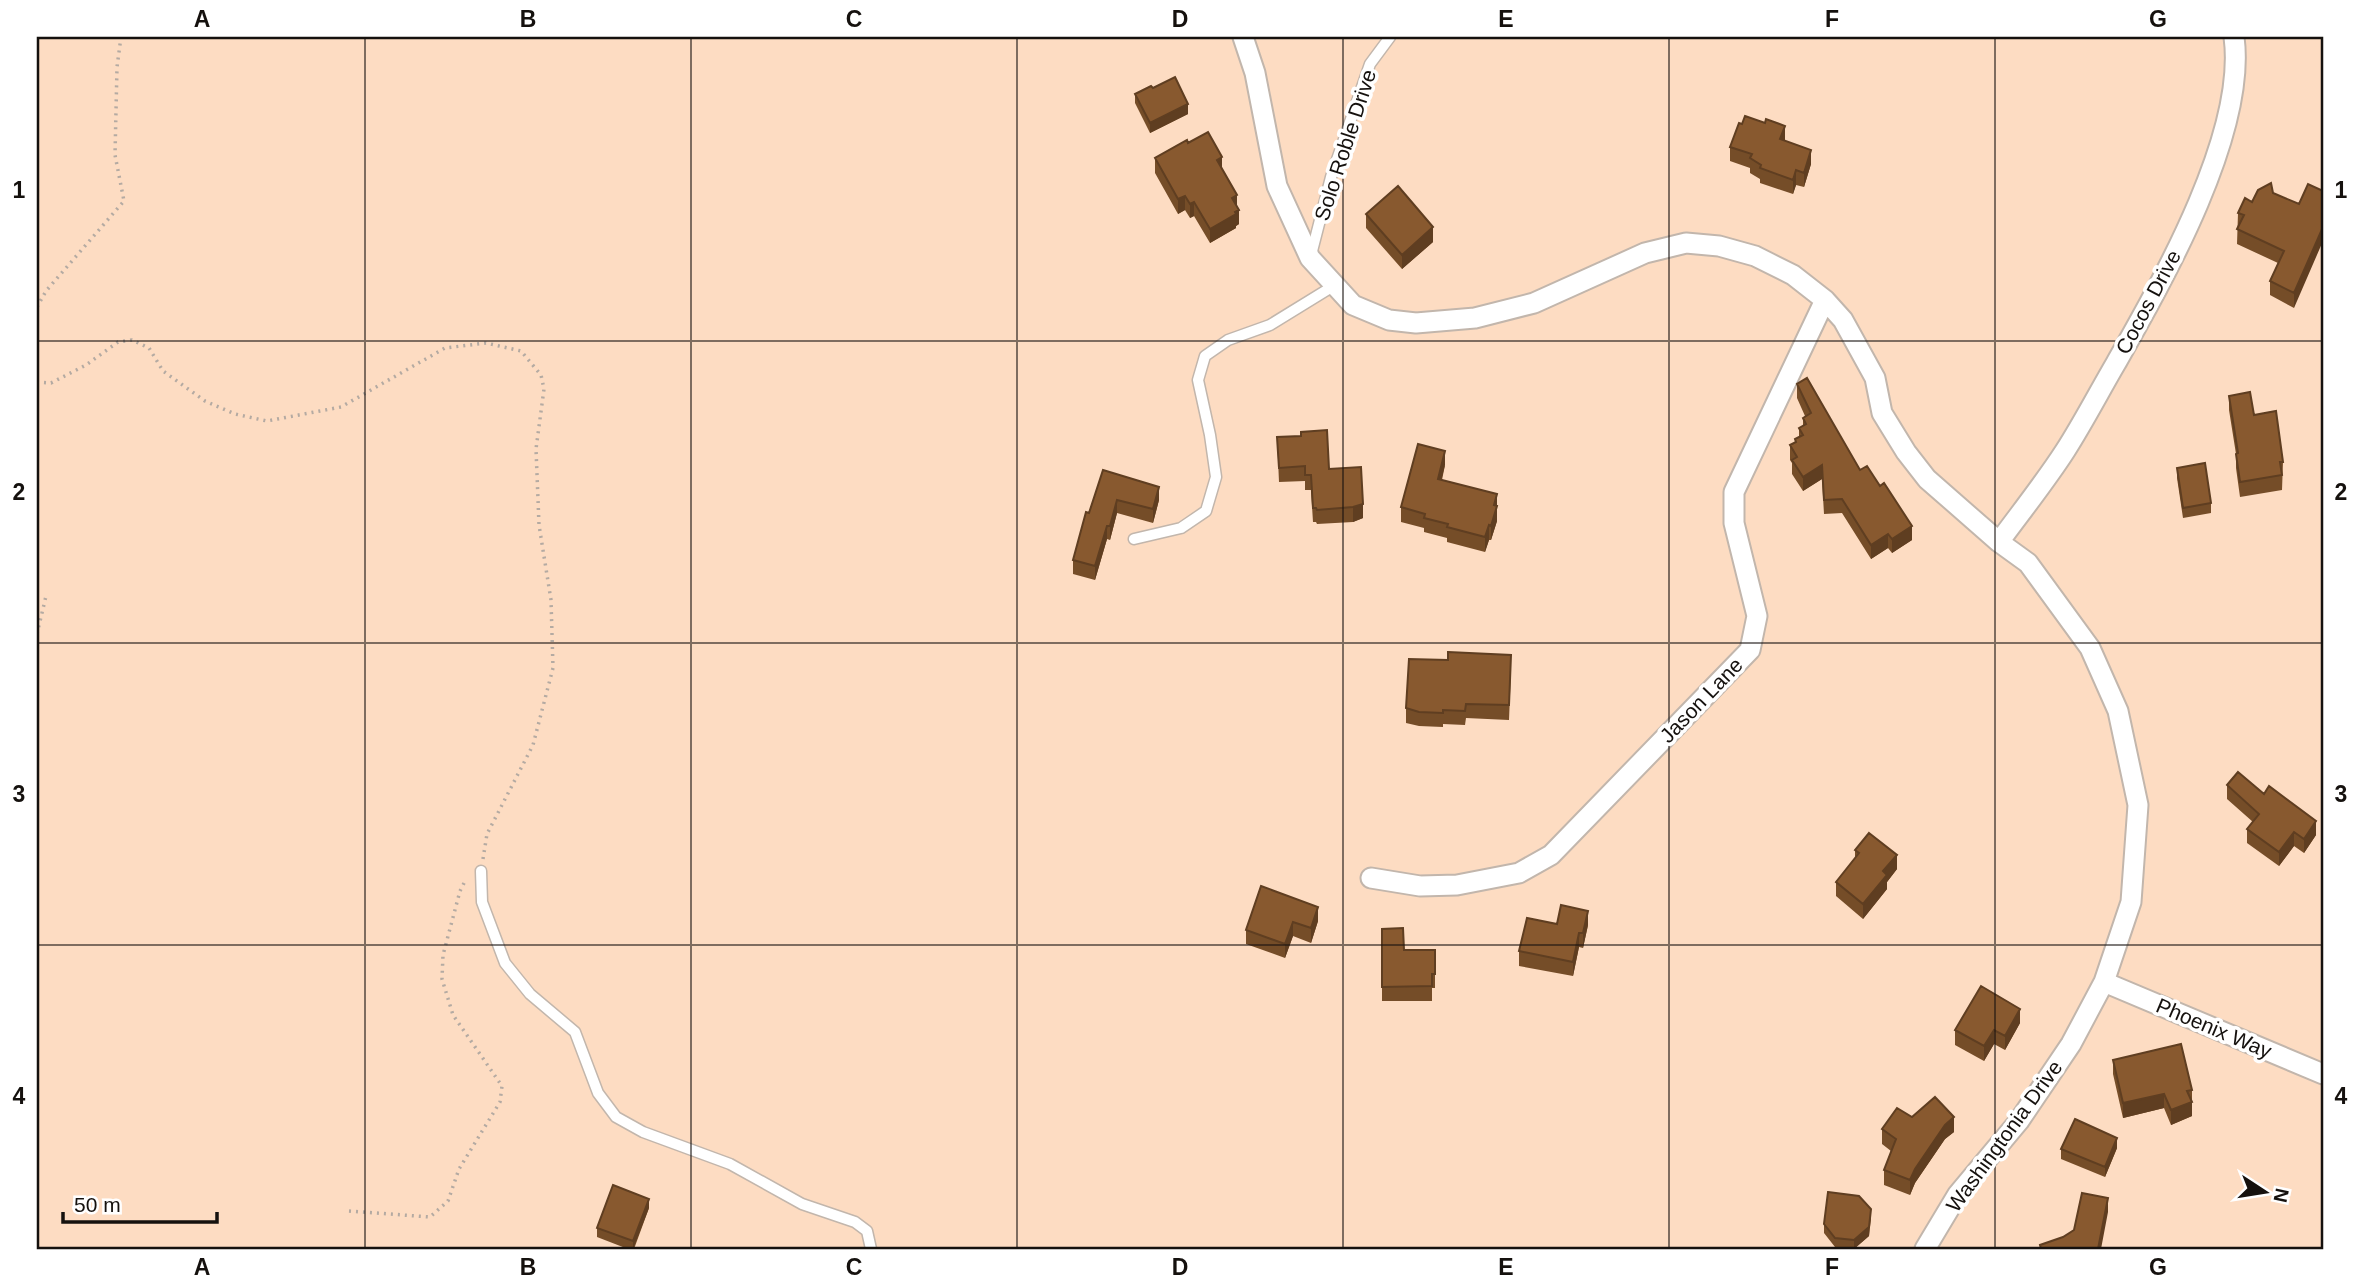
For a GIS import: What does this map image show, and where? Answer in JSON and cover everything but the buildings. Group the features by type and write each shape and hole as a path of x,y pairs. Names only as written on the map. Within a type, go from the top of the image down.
{"street":[{"name":"Washingtonia Drive","path":"1243,37 1255,73 1277,186 1310,258 1353,305 1389,320 1416,323 1475,318 1534,303 1645,253 1686,243 1718,246 1755,256 1793,275 1825,300 1843,320 1875,378 1882,413 1906,452 1927,479 1999,542 2028,563 2090,648 2118,710 2138,805 2131,902 2104,982 2071,1044 2019,1121 1958,1194 1925,1249"},
{"name":"Cocos Drive","path":"1999,542 2065,452 2158,288 2204,189 2227,122 2235,77 2234,37"},
{"name":"Jason Lane","path":"1371,878 1420,886 1457,885 1519,873 1550,855 1750,650 1758,616 1734,523 1734,492 1825,300"},
{"name":"Phoenix Way","path":"2104,982 2323,1073"}],"lane":[{"name":"Solo Roble Drive","path":"1310,258 1331,177 1370,64 1390,37"},
{"path":"1134,540 1181,528 1206,511 1216,477 1198,380 1205,356 1228,340 1270,325 1335,285"},
{"path":"481,871 482,902 505,963 530,993 575,1032 598,1093 616,1117 643,1132 730,1164 802,1204 855,1222 867,1231 871,1249"}],"path":[{"path":"37,307 46,290 124,201 115,155 117,67 121,37"},
{"path":"37,382 51,383 86,365 118,342 132,340 149,348 163,371 205,401 235,414 267,421 341,407 446,348 486,344 521,351 541,375 544,390 537,461 539,526 551,600 553,668 533,745 486,834 481,871 468,877 460,891 443,955 442,979 453,1015 502,1086 500,1102 459,1169 448,1201 430,1217 349,1211"},
{"path":"37,634 47,596"}],"shaded area":[{"path":"37,37 2323,37 2323,1249 37,1249"}]}
